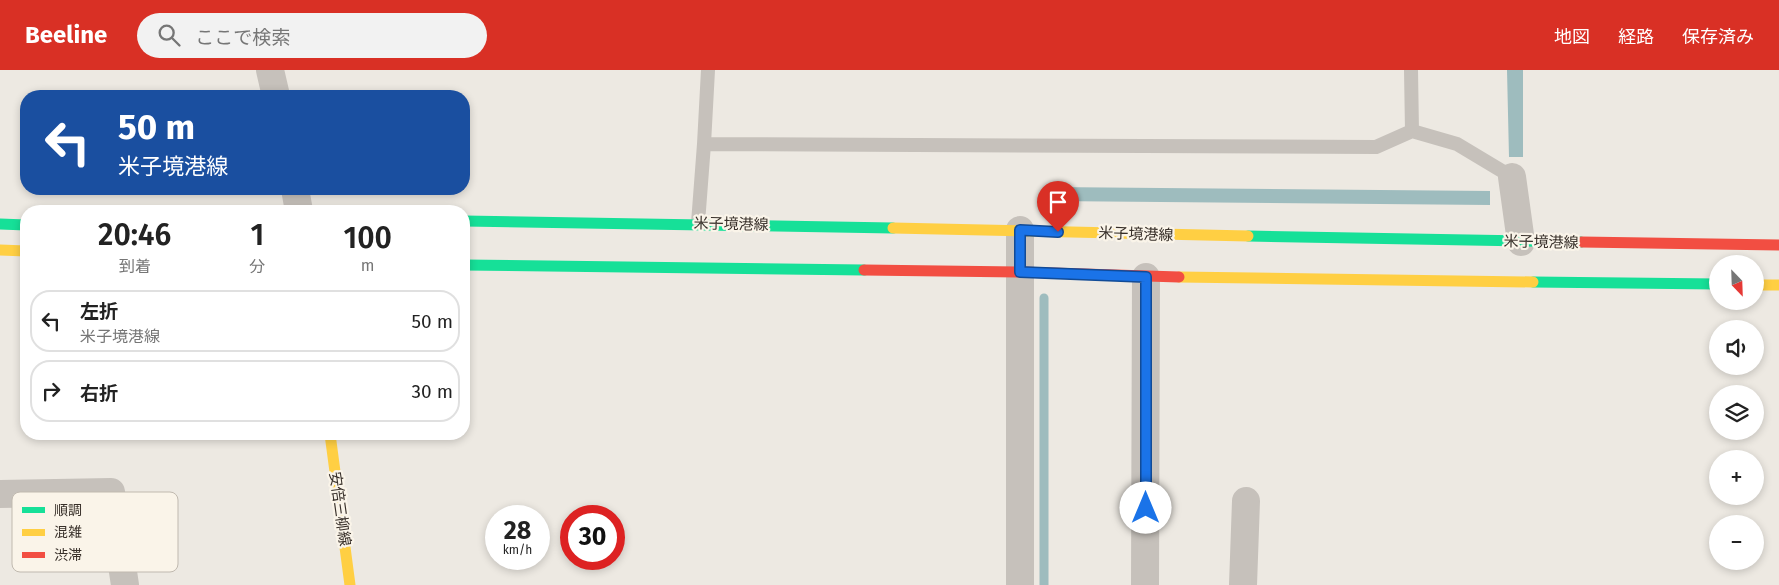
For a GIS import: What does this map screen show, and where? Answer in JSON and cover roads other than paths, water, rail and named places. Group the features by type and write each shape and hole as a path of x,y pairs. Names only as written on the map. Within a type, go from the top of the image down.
{"main road":[{"name":"米子境港線","path":"470,221 698,223 1521,242 1779,245"},
{"path":"0,224 20,225"},
{"path":"0,250 20,251"},
{"path":"470,265 1020,272 1146,277 1709,284"},
{"path":"1764,285 1779,285"},
{"name":"安倍三柳線","path":"331,440 350,585"}],"street":[{"path":"270,70 275,90"},
{"path":"1512,177 1521,242"},
{"path":"1020,230 1020,585"},
{"path":"1145,585 1146,277"},
{"path":"1243,585 1246,502"},
{"path":"123,572 125,585"}],"lane":[{"path":"698,223 708,70"},
{"path":"1411,70 1412,132"},
{"path":"704,144 1376,147 1412,132 1457,144 1512,177"}],"water":[{"path":"1507,70 1523,70 1523,157 1509,157"},
{"path":"1050,187 1490,191 1490,205 1050,201"}],"waterway":[{"path":"1044,298 1044,585"}]}
